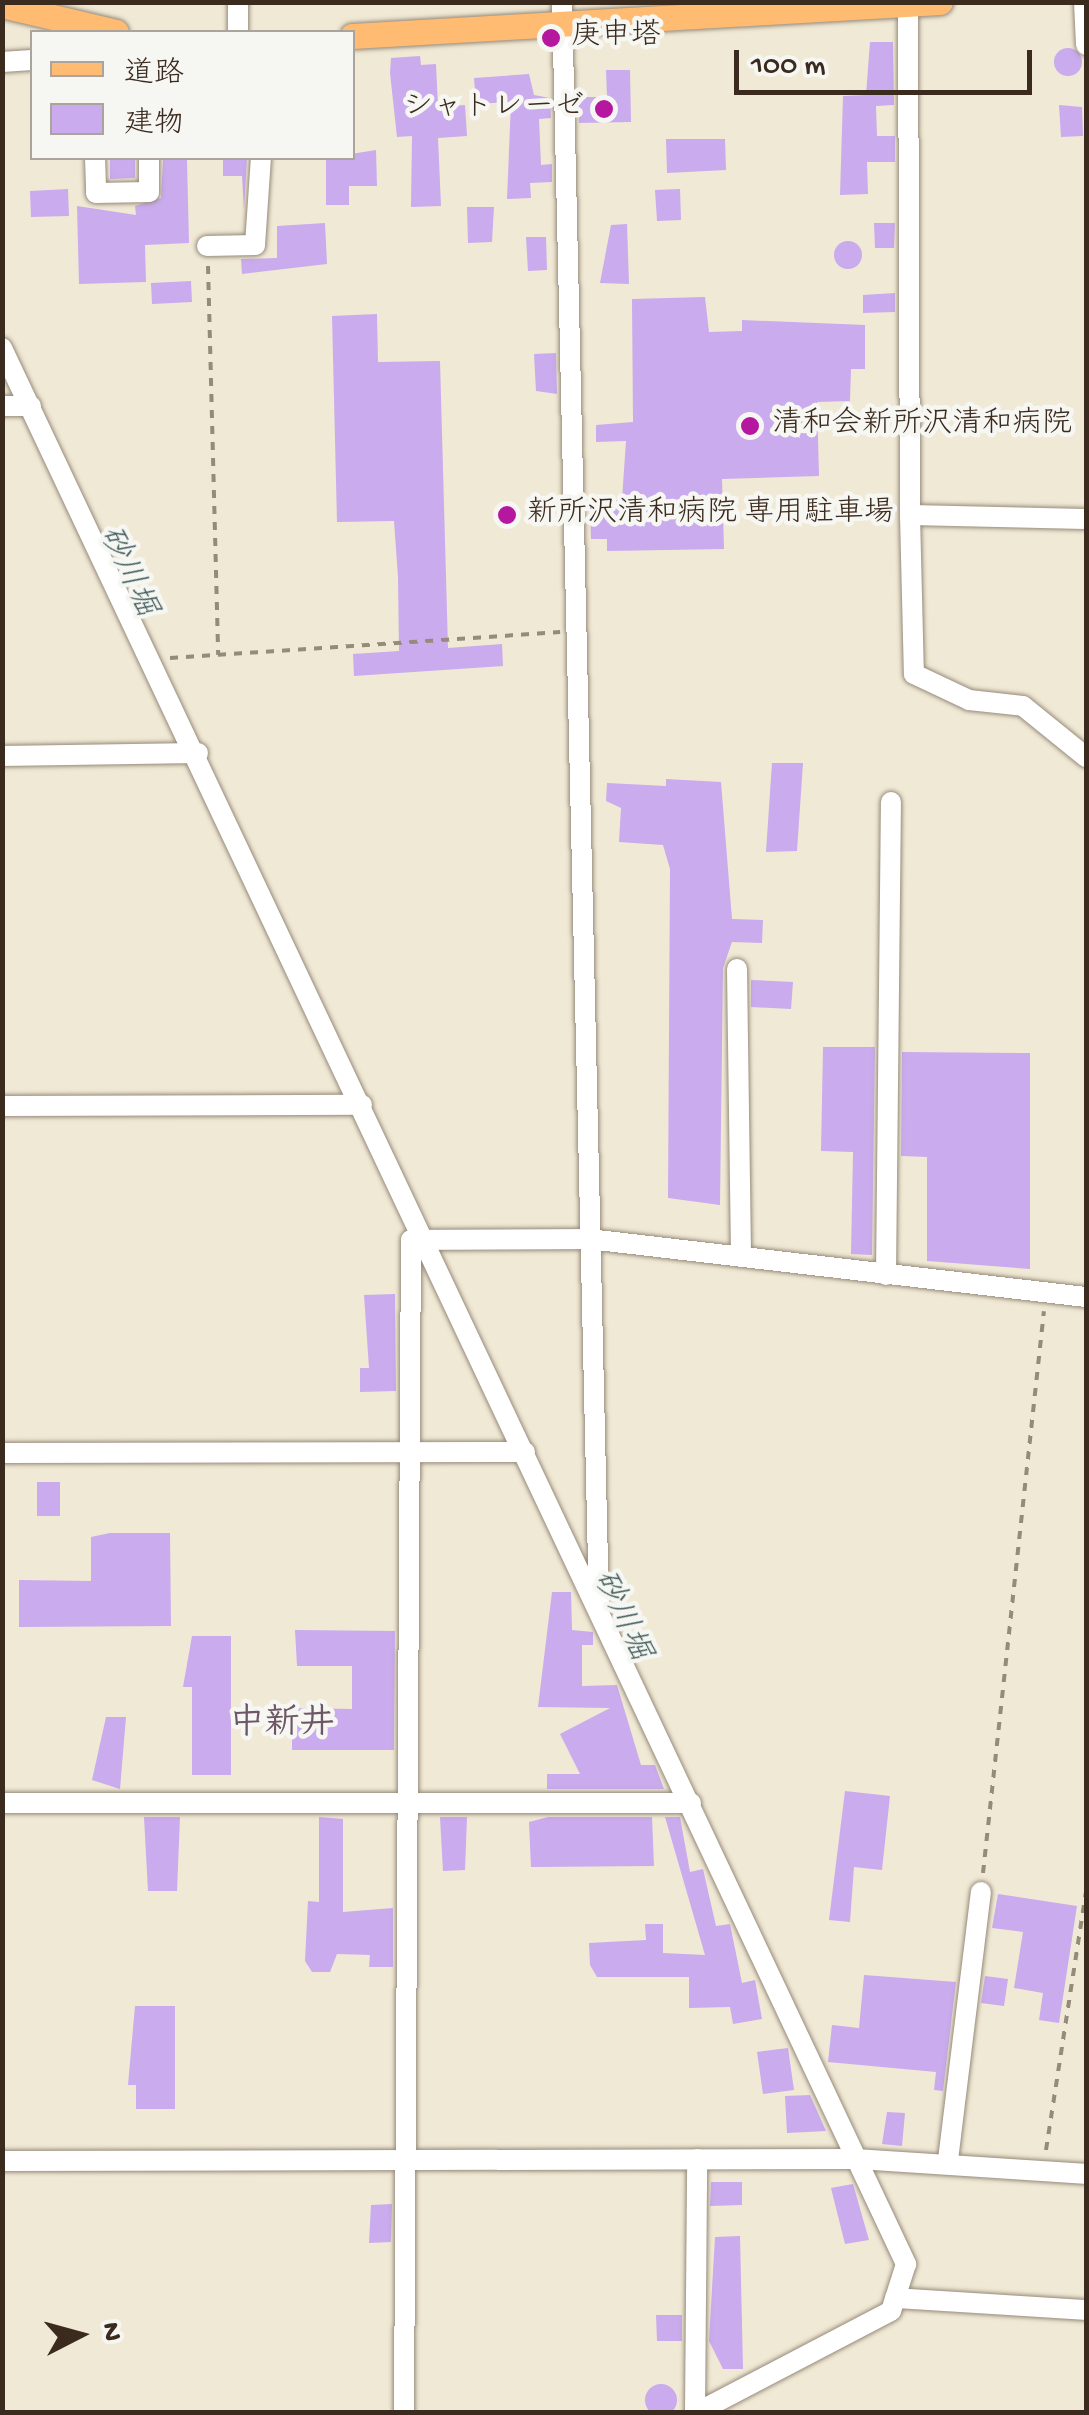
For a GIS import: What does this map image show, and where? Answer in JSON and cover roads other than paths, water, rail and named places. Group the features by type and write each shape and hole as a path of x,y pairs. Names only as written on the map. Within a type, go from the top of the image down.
{"main road":[{"path":"355,36 562,15 940,2"},
{"path":"2,5 108,30"}],"street":[{"path":"238,2 238,30"},
{"path":"1084,2 1086,45"},
{"path":"908,5 914,674 969,700 1023,706 1086,757"},
{"path":"562,15 599,1610"},
{"path":"2,62 30,60"},
{"path":"95,160 96,193 150,192 149,160"},
{"path":"207,246 255,245 261,160"},
{"path":"2,348 198,753 906,2264 891,2311 697,2412 697,2159"},
{"path":"2,406 31,406"},
{"path":"910,514 1086,519"},
{"path":"2,756 198,753"},
{"path":"886,1275 891,802"},
{"path":"737,969 741,1255"},
{"path":"2,1106 362,1105"},
{"path":"404,2412 411,1240 420,1233 589,1239 1086,1297"},
{"path":"2,1453 409,1456 524,1452"},
{"path":"2,1803 691,1803"},
{"path":"948,2160 981,1892"},
{"path":"2,2161 857,2158 948,2160 1086,2174"},
{"path":"895,2298 1086,2310"}],"place":[{"name":"庚申塔","path":"551,38"},
{"name":"シャトレーゼ","path":"604,109"},
{"name":"清和会新所沢清和病院","path":"750,426"},
{"name":"新所沢清和病院 専用駐車場","path":"507,515"}],"district":[{"name":"中新井","path":"282,1726"}],"water label":[{"name":"砂川堀","path":"126,572"},
{"name":"砂川堀","path":"620,1616"}]}
